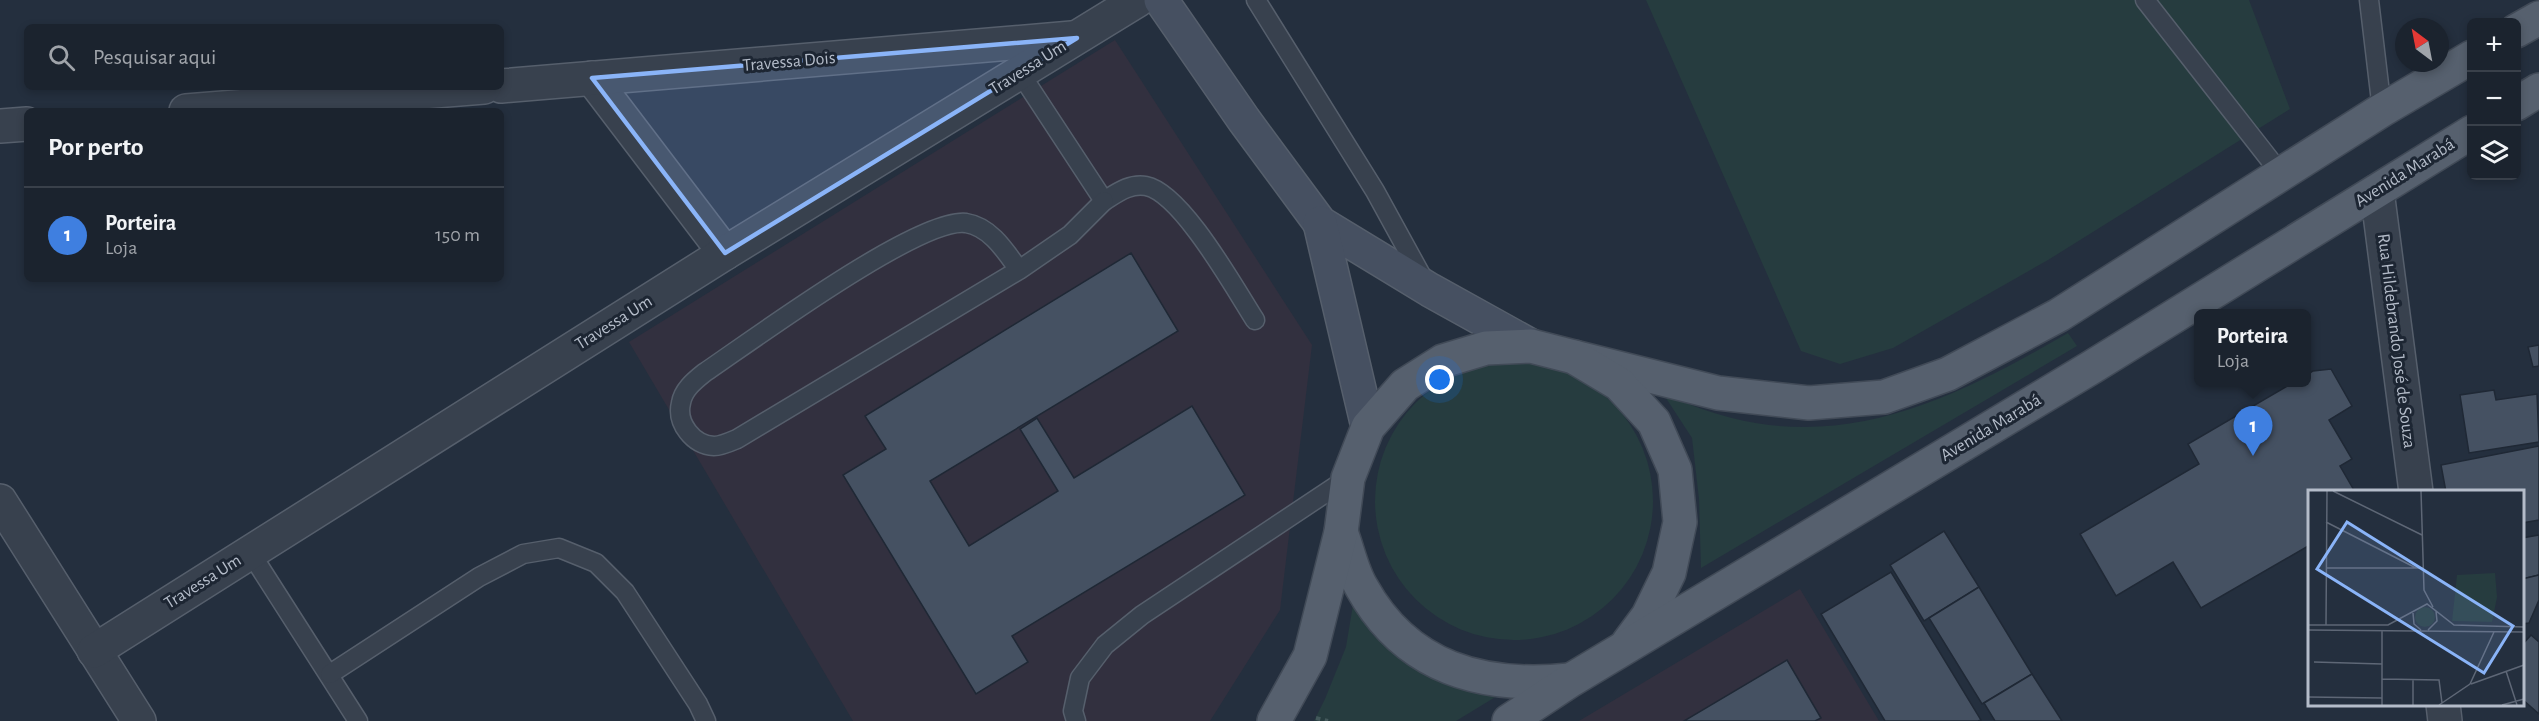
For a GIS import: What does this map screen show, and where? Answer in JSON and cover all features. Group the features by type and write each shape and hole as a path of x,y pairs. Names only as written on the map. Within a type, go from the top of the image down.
{"main road":[{"path":"2521,29 2539,18"},
{"path":"1274,721 1310,656 1341,532 1348,478 1368,426 1404,385 1443,361 1486,348 1531,346 1718,393 1809,403 1884,397 1948,374 2059,315 2382,110 2467,60"},
{"path":"2521,101 2539,90"},
{"name":"Avenida Marabá","path":"1509,721 1572,680 2092,367 2467,135"},
{"path":"1574,357 1620,384 1654,422 1675,470 1680,522 1669,573 1648,616 1624,650"},
{"path":"1341,532 1361,587 1394,633 1440,666 1495,680 1533,684 1572,680"}],"street":[{"name":"Travessa Um","path":"94,651 725,253 1138,0"},
{"path":"1161,0 1244,120 1320,223 1430,290 1531,346"},
{"name":"Travessa Dois","path":"504,86 1077,38"},
{"path":"592,78 725,253"},
{"path":"223,108 447,90"},
{"path":"0,126 24,124"},
{"name":"Rua Hildebrando José de Souza","path":"2377,191 2416,490"},
{"path":"1320,223 1368,426"},
{"path":"0,501 139,721"},
{"path":"2443,706 2445,721"}],"lane":[{"path":"1256,0 1376,191 1430,290"},
{"path":"2145,0 2282,174"},
{"path":"2369,0 2382,110"},
{"path":"1020,74 1104,201"},
{"path":"1019,270 1000,242 985,231 967,223 946,225 920,234 873,260 697,379 690,385 681,401 680,416 687,432 700,443 716,447 736,440 1019,270 1070,235 1104,201 1133,185 1148,186 1163,194 1178,207 1195,228 1256,320"},
{"path":"1076,721 1073,711 1080,678 1105,645 1142,615 1348,478"},
{"path":"330,674 488,573 523,554 559,548 596,563 625,592 698,704 706,721"},
{"path":"250,552 358,721"}],"path":[{"path":"1316,717 1328,721"}],"highlighted area":[{"path":"1077,38 1020,73 725,253 592,78"}],"shaded area":[{"path":"1115,40 1312,345 1280,610 1210,721 853,721 629,342"},
{"path":"1800,589 1879,721 1579,721"}],"green space":[{"path":"1646,0 2249,0 2290,109 2048,260 1893,348 1840,364 1801,351"},
{"path":"2068,333 2077,346 1701,568 1699,499 1692,438 1664,395 1716,413 1756,423 1810,427 1850,424 1888,416 1962,389"},
{"path":"1514,362 1554,368 1580,378 1602,393 1622,413 1643,448 1650,474 1653,501 1647,541 1637,567 1622,589 1602,609 1567,630 1541,637 1514,640 1474,634 1448,624 1426,609 1406,589 1385,554 1378,528 1375,501 1381,461 1391,435 1406,413 1426,393 1461,372 1487,365"},
{"path":"1353,605 1373,635 1418,669 1497,696 1456,721 1314,721 1346,647"}],"building":[{"path":"1131,253 1178,331 930,481 969,546 1058,491 1020,429 1037,418 1074,478 1192,406 1245,495 1012,636 1028,662 976,694 843,475 886,449 865,416"},
{"path":"2539,345 2539,366 2533,367 2528,347"},
{"path":"2331,369 2352,406 2329,420 2352,459 2340,466 2354,490 2308,490 2308,546 2201,608 2173,562 2116,596 2080,534 2199,464 2188,444 2285,387 2311,387 2311,372"},
{"path":"2494,390 2496,400 2537,394 2539,442 2469,453 2460,395"},
{"path":"2539,446 2539,520 2524,523 2524,490 2446,490 2441,465"},
{"path":"1944,531 1979,587 1924,621 1890,565"},
{"path":"2539,535 2539,575 2524,579 2524,538"},
{"path":"1891,572 1981,720 1885,721 1821,614"},
{"path":"2539,575 2539,600 2529,623 2524,624 2524,579"},
{"path":"1979,587 2032,674 1982,704 1929,618"},
{"path":"2531,635 2539,642 2539,714 2524,701 2524,643"},
{"path":"1787,660 1821,718 1815,721 1684,721"},
{"path":"2032,674 2062,721 1995,721 1984,703"}],"place":[{"name":"Porteira","path":"2253,456"}]}
